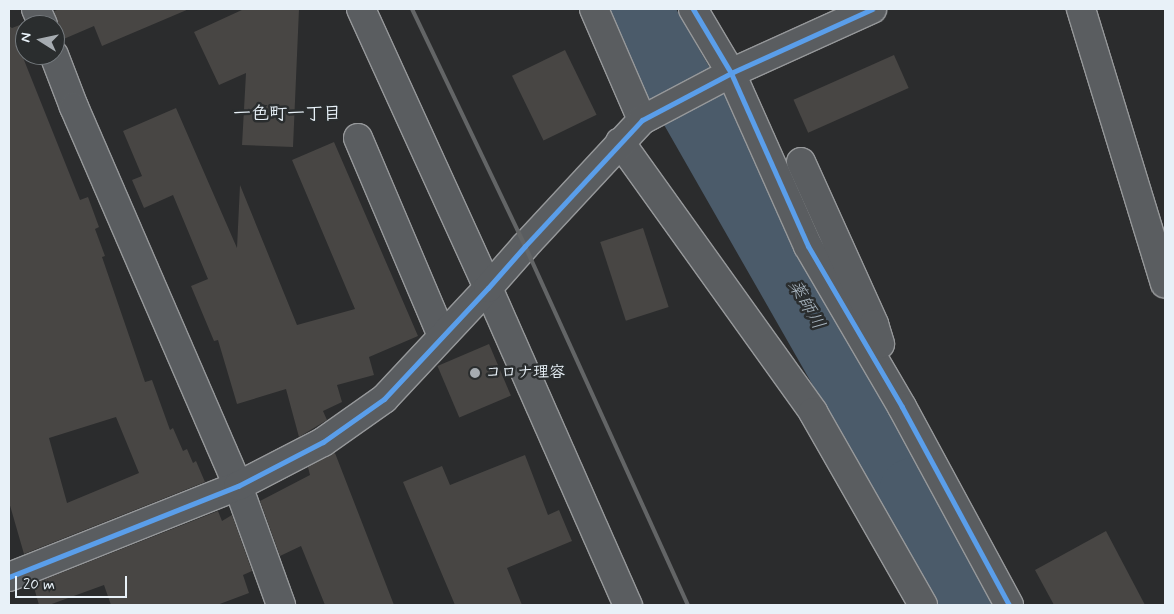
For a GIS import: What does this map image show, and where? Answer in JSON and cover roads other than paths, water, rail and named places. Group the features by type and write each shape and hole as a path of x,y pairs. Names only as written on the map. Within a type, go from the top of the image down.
{"street":[{"path":"360,9 488,288 628,605"},
{"path":"594,9 642,120"},
{"path":"693,9 731,73 808,246 902,407 1009,605"},
{"path":"9,578 238,486 323,442 384,399 642,120 731,73 872,9"},
{"path":"1080,9 1165,283"},
{"path":"58,65 238,486 281,605"},
{"path":"358,138 442,336"},
{"path":"620,142 814,412 923,605"},
{"path":"801,162 874,324 902,407"}],"waterway":[{"name":"薬師川","path":"637,9 913,492 970,605"}],"railway":[{"path":"412,9 525,246 688,605"}],"place":[{"name":"コロナ理容","path":"475,373"}],"district":[{"name":"一色町一丁目","path":"287,114"}]}
